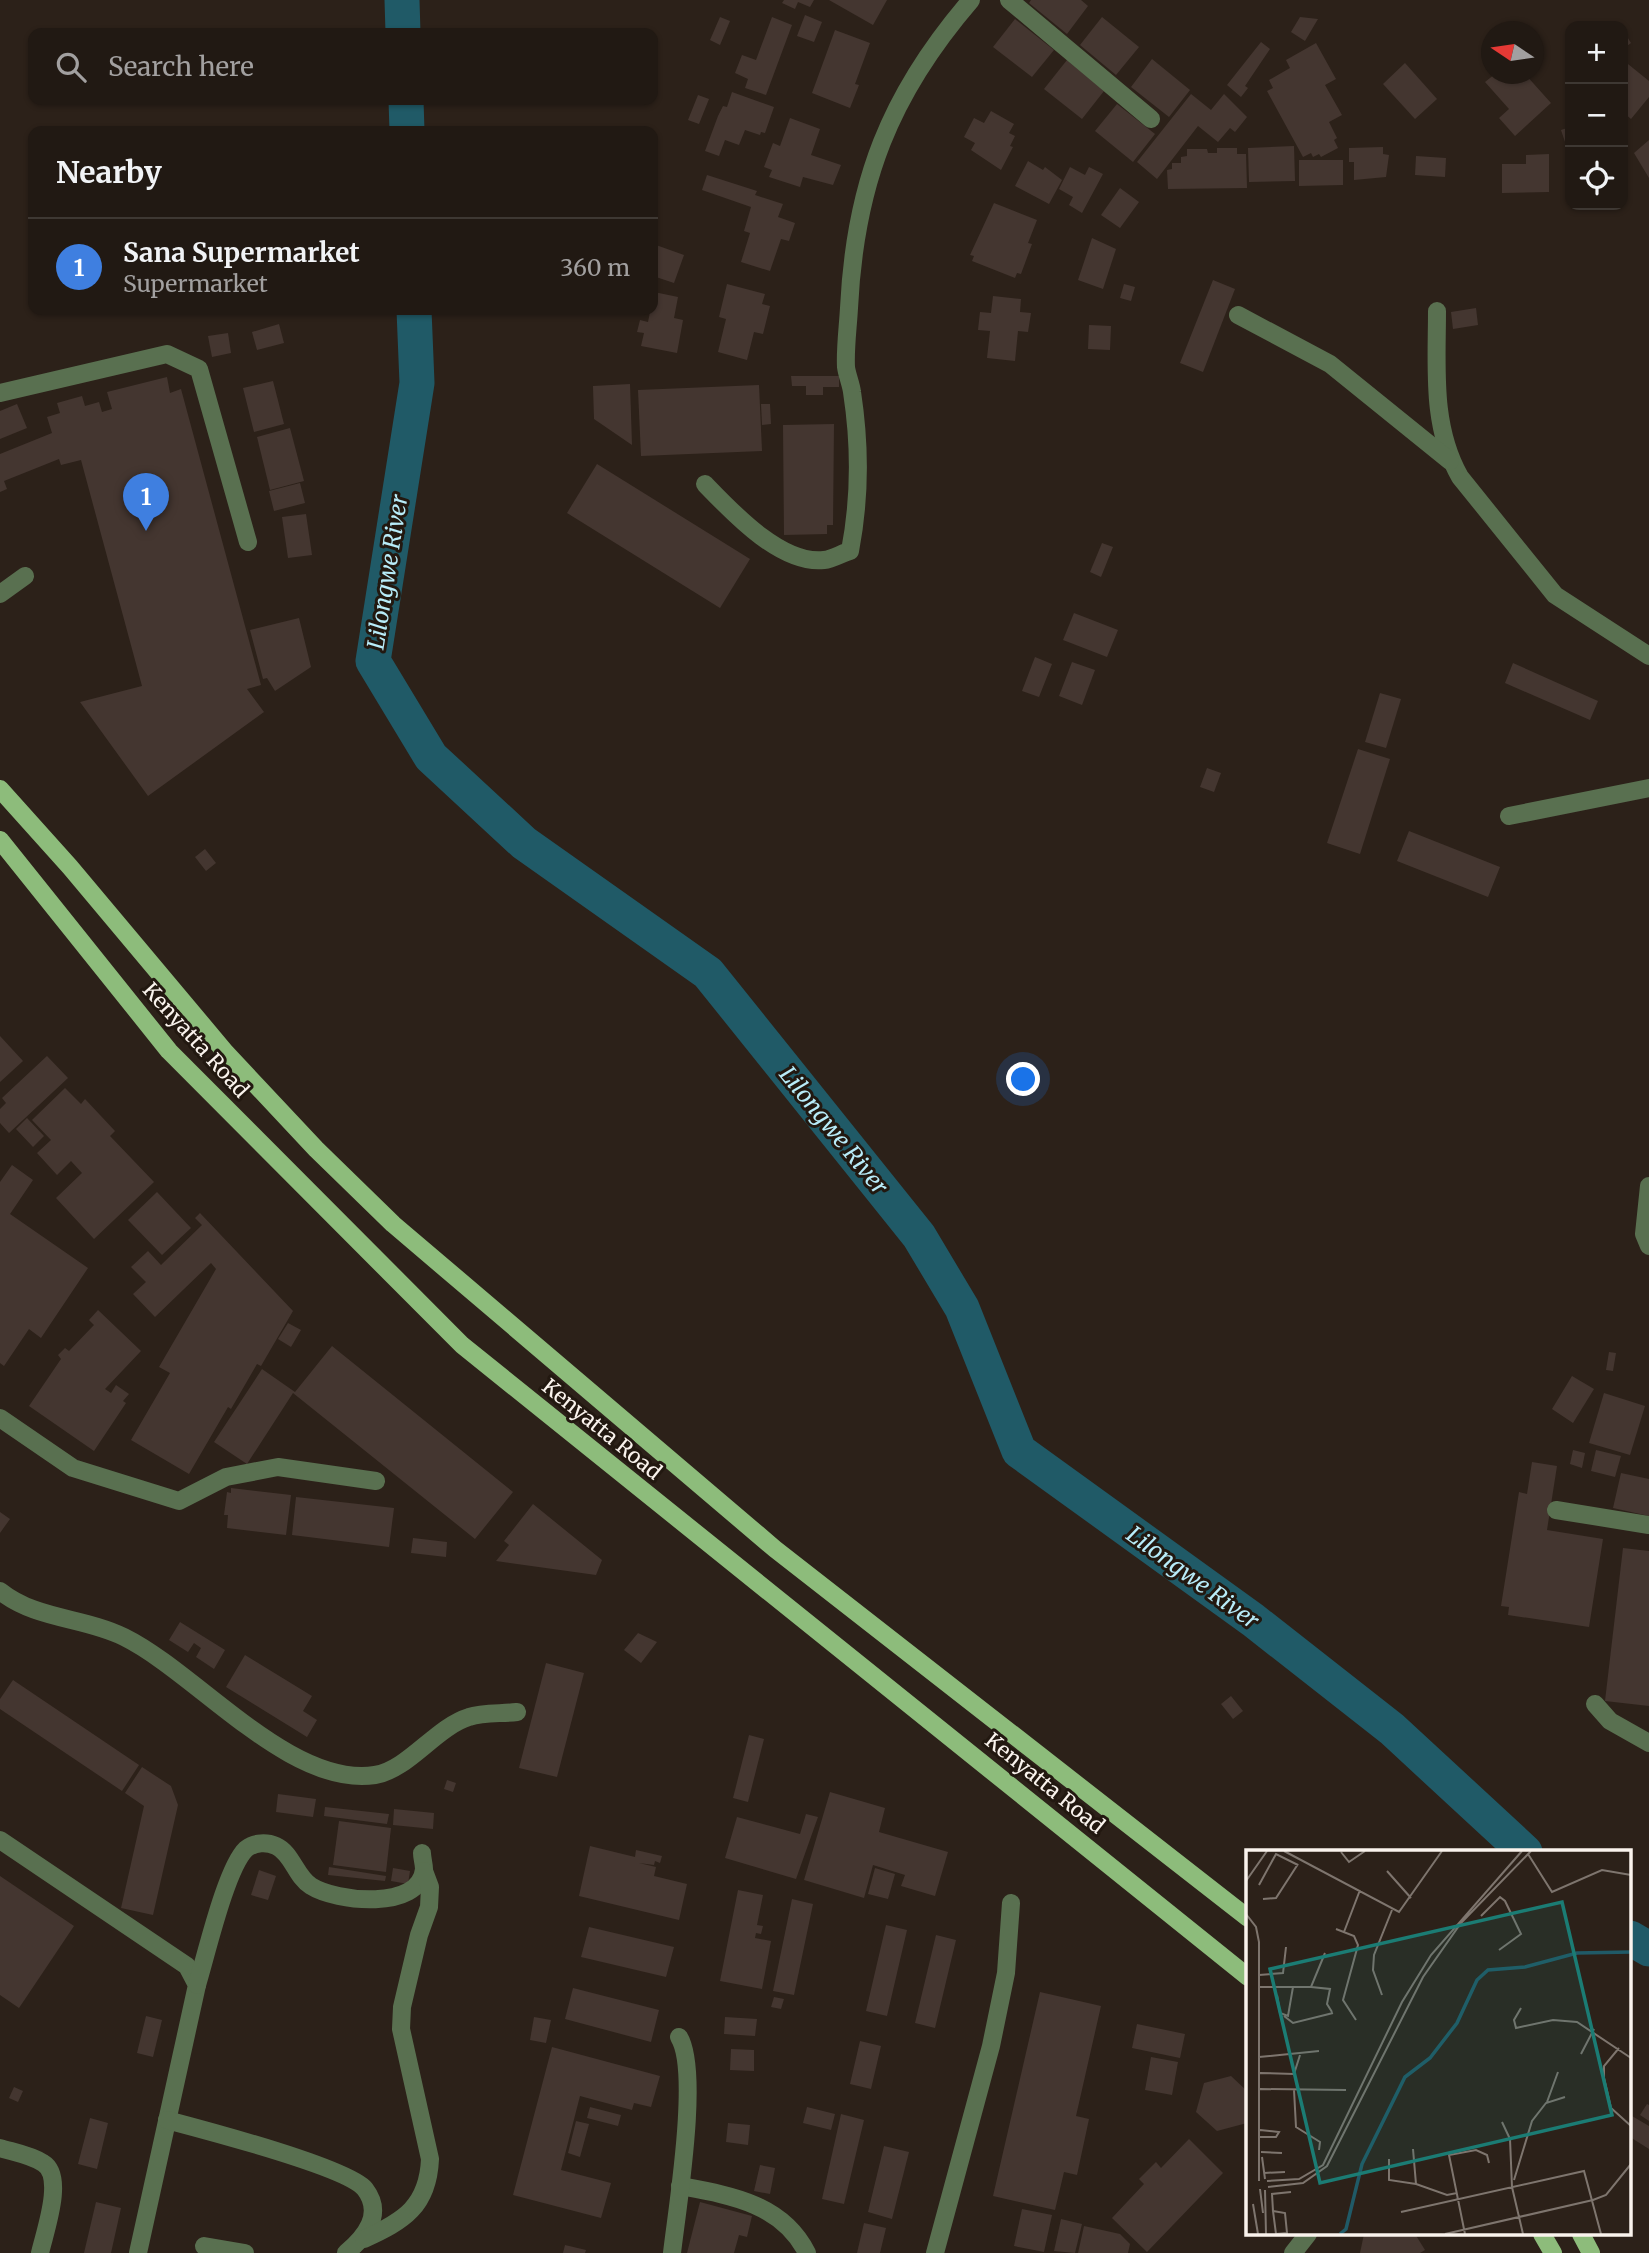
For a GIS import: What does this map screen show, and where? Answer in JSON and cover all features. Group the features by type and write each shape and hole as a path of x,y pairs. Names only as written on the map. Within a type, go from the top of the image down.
{"main road":[{"name":"Kenyatta Road","path":"0,789 70,867 226,1053 316,1149 393,1224 775,1549 1246,1916"},
{"name":"Kenyatta Road","path":"0,841 169,1052 462,1345 1246,1975"},
{"path":"1543,2236 1553,2253"},
{"path":"1582,2236 1591,2253"}],"street":[{"path":"705,484 736,516 786,553 823,560 850,551 859,505 852,394 846,366 855,239 880,145 919,66 971,0"},
{"path":"1009,0 1152,119"},
{"path":"1437,311 1436,400 1450,461"},
{"path":"1238,315 1330,364 1450,461 1523,559 1555,595 1649,656"},
{"path":"0,393 167,354 199,369 248,542"},
{"path":"0,594 25,576"},
{"path":"1509,816 1649,788"},
{"path":"1649,1186 1644,1234 1649,1245"},
{"path":"0,1418 72,1468 179,1502 226,1477 278,1467 376,1481"},
{"path":"1556,1510 1649,1525"},
{"path":"0,1591 34,1610 123,1636 162,1661 285,1752 346,1775 374,1776 391,1771 427,1742 469,1717 517,1712"},
{"path":"1595,1704 1610,1721 1649,1743"},
{"path":"0,1840 187,1966 197,1985"},
{"path":"138,2253 197,1985 227,1889 247,1849 262,1842 279,1847 311,1886 351,1900 370,1901 394,1896 414,1887 423,1862 430,1886 429,1907 419,1935 402,2007 401,2029 430,2160 429,2179 421,2201 393,2226 364,2239 346,2253"},
{"path":"935,2253 991,2046 1006,1973 1011,1903"},
{"path":"672,2253 680,2186 688,2063 679,2037"},
{"path":"167,2120 321,2168 364,2188 373,2206 372,2221 364,2239"},
{"path":"0,2148 43,2163 52,2171 55,2183 40,2253"},
{"path":"680,2186 742,2197 778,2218 799,2237 807,2253"},
{"path":"1293,2253 1306,2236"},
{"path":"204,2246 245,2253"}],"building":[{"path":"784,0 814,0 810,7 798,2 795,9 782,3"},
{"path":"829,0 887,0 873,25"},
{"path":"1031,0 1081,0 1088,6 1067,34 1029,3"},
{"path":"805,15 822,22 814,42 797,36"},
{"path":"720,17 730,21 720,45 710,40"},
{"path":"772,17 792,25 766,95 745,88 748,79 735,73 742,55 756,60"},
{"path":"1102,17 1139,47 1116,75 1080,45"},
{"path":"1300,17 1318,19 1305,41 1291,32"},
{"path":"1015,19 1054,50 1032,77 993,47"},
{"path":"835,30 870,43 855,84 859,85 850,108 812,93"},
{"path":"1261,42 1270,49 1245,86 1248,88 1241,97 1227,85"},
{"path":"1316,43 1336,79 1325,85 1342,115 1329,122 1337,138 1334,140 1338,148 1321,157 1319,154 1313,157 1311,153 1303,157 1267,91 1273,88 1269,80 1290,68 1286,60"},
{"path":"1152,59 1190,90 1169,117 1131,87"},
{"path":"1067,60 1104,91 1082,119 1044,89"},
{"path":"1405,63 1437,99 1415,119 1383,84"},
{"path":"1628,64 1649,81 1649,97 1631,119 1628,116"},
{"path":"1487,84 1534,84 1551,103 1515,136 1499,118 1509,109"},
{"path":"732,92 774,107 765,133 761,132 760,135 745,130 739,145 725,140 719,156 705,151 718,116 723,106 727,107"},
{"path":"1191,94 1211,110 1224,94 1247,117 1235,132 1230,128 1218,142 1198,126 1157,179 1137,162"},
{"path":"698,95 709,99 699,124 688,120"},
{"path":"1117,104 1155,134 1133,162 1095,131"},
{"path":"991,111 1014,124 1009,133 1015,136 1010,146 1013,147 1001,170 971,150 975,143 964,137 974,118 984,123"},
{"path":"790,118 820,129 811,155 841,165 833,185 803,177 800,187 769,177 772,170 764,167 773,143 780,146"},
{"path":"1649,140 1649,178 1634,153"},
{"path":"1294,146 1295,181 1249,182 1248,148"},
{"path":"1383,147 1383,154 1389,155 1386,177 1354,180 1354,162 1349,162 1349,148"},
{"path":"1217,148 1237,148 1237,154 1246,154 1247,188 1168,189 1167,170 1172,169 1172,163 1181,163 1181,157 1187,156 1187,149 1207,149 1208,153 1217,153"},
{"path":"1549,154 1549,192 1502,193 1502,164 1526,164 1526,155"},
{"path":"1416,156 1446,158 1445,177 1415,175"},
{"path":"1299,160 1343,160 1343,185 1299,186"},
{"path":"1028,161 1043,170 1045,167 1062,180 1049,204 1015,186"},
{"path":"1070,167 1085,175 1089,167 1103,174 1082,213 1069,205 1073,197 1059,189"},
{"path":"707,175 757,191 755,195 783,204 778,217 795,223 789,241 781,239 770,271 741,262 750,233 744,231 751,207 702,190"},
{"path":"1120,188 1139,202 1120,228 1101,215"},
{"path":"994,203 1037,220 1021,274 1017,273 1015,278 972,261 974,256 970,255"},
{"path":"1092,238 1116,249 1103,289 1078,280"},
{"path":"658,246 684,255 674,283 658,278"},
{"path":"1213,280 1235,289 1203,372 1180,363"},
{"path":"727,284 765,294 762,304 770,306 763,334 754,332 747,360 718,352 726,319 719,317"},
{"path":"1124,284 1135,287 1131,301 1120,298"},
{"path":"658,293 678,297 674,318 683,320 677,353 641,346 644,333 637,332 640,320 648,322 649,315 658,315"},
{"path":"993,296 1021,299 1020,312 1031,313 1028,332 1018,331 1015,361 987,358 990,331 978,330 980,312 991,313"},
{"path":"1476,308 1478,325 1453,329 1451,312"},
{"path":"279,324 284,343 257,350 252,332"},
{"path":"1089,325 1111,326 1110,350 1088,349"},
{"path":"228,333 231,353 212,357 208,336"},
{"path":"791,376 839,376 839,387 823,387 823,395 806,395 806,386 792,386"},
{"path":"167,377 170,393 181,389 261,685 247,689 264,712 148,796 80,702 142,686 81,460 61,465 59,459 4,481 7,489 0,492 0,454 52,433 47,417 60,413 57,403 82,396 85,406 99,402 102,412 112,409 107,392"},
{"path":"273,381 284,424 254,432 243,388"},
{"path":"630,384 632,445 594,419 593,386"},
{"path":"759,385 762,451 641,456 638,390"},
{"path":"17,404 27,428 0,439 0,411"},
{"path":"761,404 770,404 771,424 762,425"},
{"path":"834,424 833,525 827,525 827,534 784,535 783,425"},
{"path":"290,428 304,481 270,490 257,437"},
{"path":"597,464 750,559 720,608 567,513"},
{"path":"300,483 305,503 274,511 269,491"},
{"path":"306,514 312,555 288,558 282,517"},
{"path":"1102,543 1113,547 1101,577 1090,572"},
{"path":"1074,613 1118,630 1107,657 1063,640"},
{"path":"299,618 311,667 275,691 267,678 263,679 250,630"},
{"path":"1035,657 1052,664 1039,697 1022,691"},
{"path":"1072,662 1095,670 1082,705 1059,696"},
{"path":"1513,663 1598,701 1590,720 1505,683"},
{"path":"1380,693 1401,699 1386,748 1365,742"},
{"path":"1358,749 1390,759 1360,854 1327,843"},
{"path":"1207,768 1221,773 1214,792 1200,787"},
{"path":"1409,831 1500,867 1488,897 1397,861"},
{"path":"205,849 216,863 206,871 195,857"},
{"path":"0,1036 23,1061 0,1082"},
{"path":"47,1056 68,1078 9,1133 0,1123 0,1109 6,1103 2,1098"},
{"path":"65,1088 81,1104 85,1099 115,1131 110,1136 154,1182 94,1239 56,1198 82,1173 71,1161 57,1175 37,1153 51,1140 32,1120"},
{"path":"27,1118 44,1136 33,1147 16,1129"},
{"path":"12,1165 33,1180 10,1214 88,1268 41,1338 29,1329 4,1366 0,1363 0,1182"},
{"path":"157,1192 191,1228 162,1255 128,1220"},
{"path":"200,1213 293,1311 261,1366 257,1364 231,1409 228,1407 189,1474 131,1440 170,1373 159,1367 216,1269 211,1263 155,1317 133,1294 146,1282 131,1267 148,1251 161,1265 202,1225 195,1218"},
{"path":"98,1310 141,1351 105,1389 111,1393 116,1385 129,1394 123,1401 126,1403 94,1451 29,1406 61,1359 58,1355 65,1348 69,1351 94,1325 89,1320"},
{"path":"288,1323 301,1330 291,1347 278,1339"},
{"path":"332,1346 513,1492 475,1539 293,1393 247,1464 214,1442 262,1369 295,1392"},
{"path":"1609,1352 1616,1353 1613,1371 1606,1370"},
{"path":"1572,1376 1594,1389 1573,1423 1552,1409"},
{"path":"1604,1393 1645,1406 1630,1455 1589,1443"},
{"path":"1573,1450 1585,1453 1582,1468 1570,1464"},
{"path":"1596,1450 1621,1456 1615,1477 1591,1471"},
{"path":"1532,1462 1557,1466 1547,1530 1603,1539 1589,1627 1508,1615 1509,1607 1501,1606 1519,1492 1527,1494"},
{"path":"1621,1473 1649,1479 1649,1516 1613,1508"},
{"path":"231,1488 291,1495 286,1535 227,1528 228,1515 224,1515 227,1492 231,1493"},
{"path":"296,1497 394,1508 389,1547 292,1535"},
{"path":"533,1504 602,1560 596,1575 496,1561 509,1545 504,1541"},
{"path":"0,1512 10,1519 0,1533"},
{"path":"413,1538 447,1542 446,1557 411,1553"},
{"path":"1623,1548 1649,1551 1649,1706 1605,1701"},
{"path":"180,1622 225,1650 214,1669 196,1657 201,1648 194,1643 188,1652 169,1640"},
{"path":"638,1633 657,1642 641,1663 624,1650"},
{"path":"245,1655 312,1696 303,1711 317,1720 307,1737 226,1687"},
{"path":"546,1663 584,1673 557,1777 519,1768"},
{"path":"13,1680 139,1765 122,1791 0,1709 0,1699"},
{"path":"1231,1696 1243,1711 1233,1719 1221,1704"},
{"path":"749,1735 764,1739 748,1802 733,1798"},
{"path":"142,1767 171,1786 178,1805 153,1915 121,1908 144,1806 125,1793"},
{"path":"447,1780 456,1783 453,1792 444,1789"},
{"path":"830,1792 885,1808 879,1832 948,1852 935,1896 901,1886 905,1875 873,1865 864,1898 804,1880"},
{"path":"278,1794 316,1799 313,1817 276,1812"},
{"path":"325,1807 389,1814 387,1824 324,1816"},
{"path":"394,1809 434,1813 433,1829 393,1825"},
{"path":"806,1814 818,1817 796,1879 725,1858 737,1817 800,1834"},
{"path":"339,1821 391,1828 386,1872 333,1865"},
{"path":"590,1846 635,1857 636,1850 662,1856 660,1863 655,1861 654,1865 639,1863 656,1867 654,1876 687,1884 679,1920 579,1896"},
{"path":"329,1867 386,1876 385,1881 328,1875"},
{"path":"393,1868 410,1871 408,1884 391,1881"},
{"path":"875,1868 895,1874 888,1899 868,1894"},
{"path":"259,1870 276,1876 268,1900 251,1895"},
{"path":"0,1876 74,1926 19,2008 0,1995"},
{"path":"738,1890 763,1895 757,1925 763,1926 761,1934 756,1933 755,1938 771,1941 762,1989 720,1981"},
{"path":"792,1899 813,1904 794,1995 773,1991"},
{"path":"886,1925 907,1930 887,2016 866,2011"},
{"path":"589,1927 674,1947 666,1977 581,1957"},
{"path":"936,1935 956,1940 935,2028 915,2023"},
{"path":"573,1988 659,2010 651,2042 565,2019"},
{"path":"1040,1992 1101,2006 1076,2116 1089,2119 1077,2175 1064,2172 1055,2210 993,2196"},
{"path":"774,1997 784,1999 781,2009 771,2007"},
{"path":"146,2016 162,2020 153,2057 137,2053"},
{"path":"534,2017 551,2020 546,2043 530,2040"},
{"path":"725,2017 757,2019 755,2036 724,2034"},
{"path":"1137,2024 1185,2034 1180,2058 1132,2048"},
{"path":"860,2041 881,2046 871,2089 850,2084"},
{"path":"552,2047 660,2076 651,2107 634,2103 632,2110 580,2096 561,2170 611,2183 601,2218 513,2195"},
{"path":"731,2049 754,2050 754,2071 730,2070"},
{"path":"1151,2057 1178,2062 1172,2095 1145,2090"},
{"path":"1231,2076 1246,2090 1246,2123 1217,2131 1196,2112 1204,2083"},
{"path":"14,2087 23,2091 18,2102 9,2098"},
{"path":"1647,2104 1649,2105 1649,2121 1640,2115"},
{"path":"590,2107 621,2115 618,2126 587,2118"},
{"path":"807,2107 835,2114 831,2130 803,2123"},
{"path":"841,2114 864,2120 844,2204 822,2199"},
{"path":"1632,2116 1649,2126 1649,2149 1632,2138"},
{"path":"90,2118 108,2123 97,2169 78,2164"},
{"path":"576,2121 589,2124 580,2157 568,2153"},
{"path":"728,2123 750,2125 748,2145 726,2142"},
{"path":"1189,2139 1223,2173 1147,2252 1112,2218 1144,2184 1139,2179 1156,2162 1161,2168"},
{"path":"884,2146 909,2152 892,2219 868,2212"},
{"path":"760,2165 775,2168 770,2194 754,2191"},
{"path":"96,2202 121,2208 111,2253 84,2253"},
{"path":"700,2202 752,2216 747,2237 739,2235 734,2253 687,2253"},
{"path":"1022,2209 1052,2215 1044,2252 1014,2246"},
{"path":"1061,2219 1082,2224 1075,2253 1054,2251"},
{"path":"864,2223 886,2228 880,2253 857,2253"},
{"path":"1084,2226 1120,2234 1130,2244 1128,2253 1078,2253"},
{"path":"1364,2236 1416,2236 1425,2250 1420,2253 1360,2253"},
{"path":"565,2245 586,2250 585,2253 563,2253"}],"waterway":[{"name":"Lilongwe River","path":"402,0 403,28"},
{"name":"Lilongwe River","path":"406,105 407,126"},
{"name":"Lilongwe River","path":"414,315 417,383 373,661 431,757 524,843 708,973 919,1236 962,1308 1019,1451 1253,1620 1392,1729 1523,1850"},
{"name":"Lilongwe River","path":"1632,1939 1649,1949"}],"place":[{"name":"Sana Supermarket","path":"146,531"}]}
